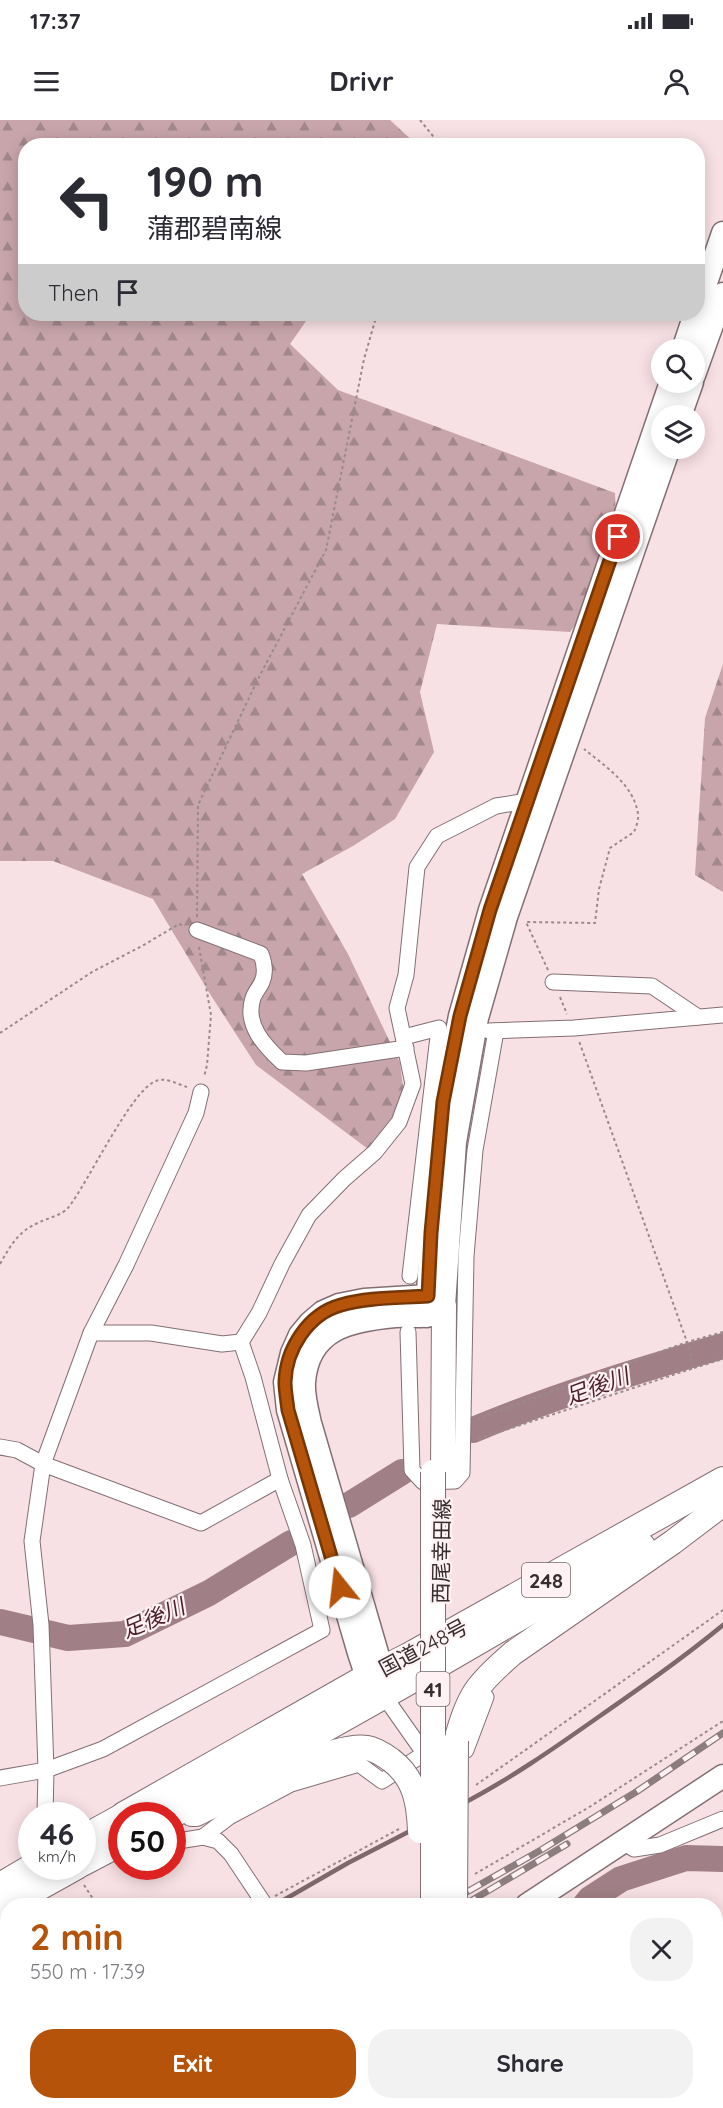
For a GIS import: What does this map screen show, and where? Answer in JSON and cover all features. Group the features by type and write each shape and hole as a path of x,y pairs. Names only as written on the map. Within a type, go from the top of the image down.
{"highway":[{"name":"国道248号","path":"186,1807 378,1681 723,1480"},
{"name":"国道248号","path":"149,1802 723,1499"},
{"path":"0,1886 18,1875"},
{"path":"20,1898 53,1880"}],"main road":[{"path":"705,285 723,232"},
{"path":"705,344 723,294"},
{"path":"687,339 693,321"},
{"path":"433,1306 431,1233 445,1091 460,1016 490,910 667,393"},
{"path":"433,1306 455,1142 477,1018 506,917 665,459"},
{"path":"378,1681 288,1410 285,1382 292,1353 300,1335 324,1312 339,1305 364,1300 433,1306"},
{"name":"西尾幸田線","path":"433,1306 440,1550 440,1898"},
{"name":"西尾幸田線","path":"433,1898 438,1472"},
{"name":"41","path":"455,1898 456,1741 464,1710 475,1690 513,1653 673,1542 723,1504"},
{"path":"186,1814 196,1814 330,1752 348,1748 367,1748 391,1760 410,1779 419,1804 421,1898"},
{"path":"550,1898 623,1842 723,1776"}],"street":[{"path":"241,1342 259,1313 309,1215 344,1179 375,1152 399,1122 413,1084 397,1008 406,975 417,867 437,836 496,806 527,801"},
{"path":"197,930 261,954 264,963 263,980 253,998 251,1022 265,1046 282,1062 306,1063 405,1042 439,1028 410,1276"},
{"path":"553,982 652,986 698,1017"},
{"path":"408,1332 412,1470 423,1482 455,1481 462,1473 466,1256 474,1162 492,1031 574,1028 723,1015"},
{"path":"45,1802 41,1625 32,1541 43,1464 91,1333 126,1265 187,1133 196,1113 201,1092"},
{"path":"91,1333 152,1332 222,1344 241,1342"},
{"path":"0,1778 46,1770 103,1749 322,1630 303,1545 280,1479 254,1377 241,1342"},
{"path":"0,1447 17,1450 43,1464 201,1523 280,1479"},
{"path":"378,1681 425,1753 450,1800"},
{"path":"203,1837 229,1817 291,1784 358,1764 382,1781 425,1753 466,1750 486,1697"},
{"path":"623,1842 634,1849 660,1845 723,1819"},
{"path":"186,1840 203,1837 219,1841 231,1854 260,1898"}],"path":[{"path":"420,120 435,138"},
{"path":"0,1264 16,1237 38,1222 67,1210 132,1103 147,1086 156,1081 165,1080 201,1092 207,1065 211,1015 197,930 198,805 259,677 326,550 364,359 375,321"},
{"path":"568,736 618,778 631,795 638,816 634,832 610,848 599,889 595,923 526,922 574,1028 687,1342 694,1368"},
{"path":"0,1033 92,972 179,924 197,930"},
{"path":"463,1424 687,1342 723,1332"},
{"path":"462,1445 723,1359"},
{"path":"470,1790 723,1610"},
{"path":"474,1874 591,1806 723,1721"},
{"path":"270,1898 399,1829"},
{"path":"85,1880 94,1898"}],"green space":[{"path":"0,120 390,120 409,138 18,138 18,321 306,321 290,344 338,390 615,493 618,568 570,632 437,624 420,692 434,752 395,819 353,846 302,874 348,954 400,1063 406,1110 368,1149 256,1065 153,899 53,861 0,861"},
{"path":"723,664 723,892 695,875 705,718"}],"waterway":[{"name":"足後川","path":"473,1430 597,1384 723,1346"},
{"name":"足後川","path":"349,1505 402,1472"},
{"name":"足後川","path":"0,1622 68,1638 125,1634 209,1593 291,1543"},
{"path":"462,1804 514,1774 564,1741 661,1673 723,1625"},
{"path":"287,1898 412,1830"},
{"path":"592,1898 621,1879 686,1858 723,1859"}],"railway":[{"path":"456,1898 636,1792 723,1733"},
{"path":"476,1898 567,1844"}],"route":[{"path":"340,1587 288,1410 285,1382 292,1353 300,1335 310,1323 324,1312 339,1305 364,1300 428,1296 431,1233 443,1102 460,1016 490,910 618,537"}]}
